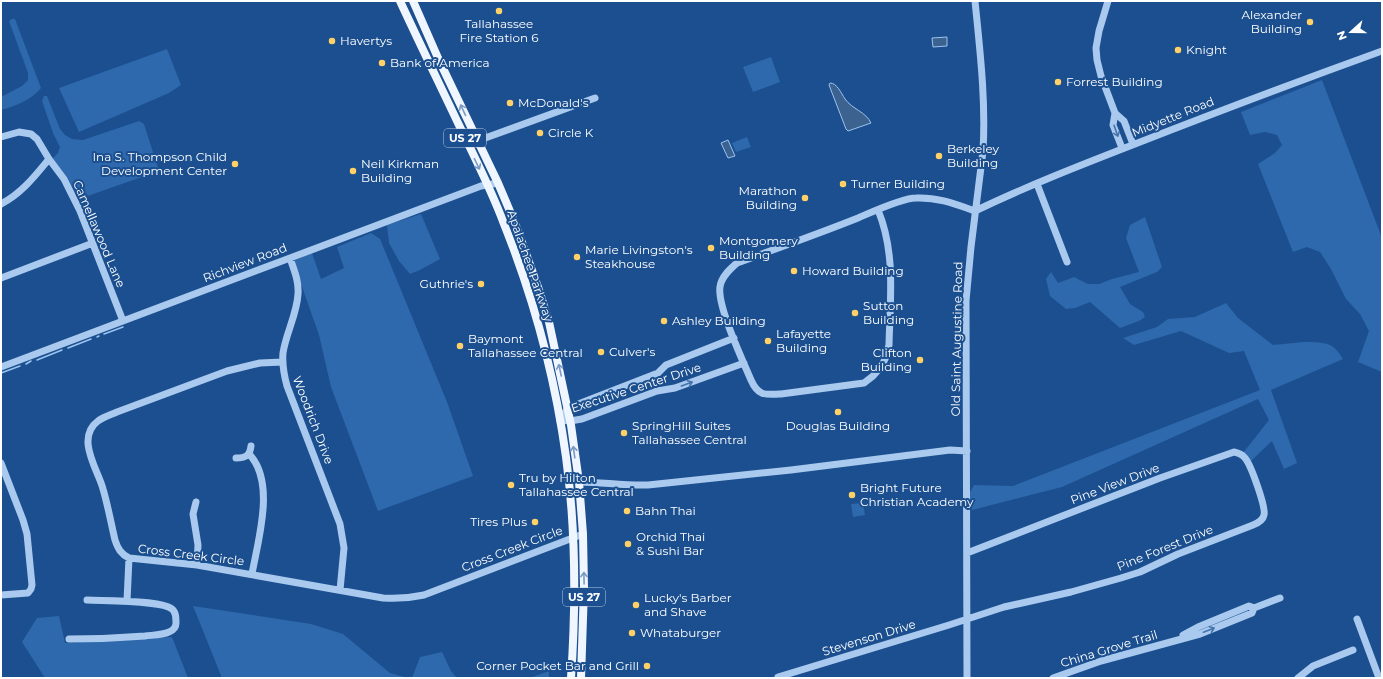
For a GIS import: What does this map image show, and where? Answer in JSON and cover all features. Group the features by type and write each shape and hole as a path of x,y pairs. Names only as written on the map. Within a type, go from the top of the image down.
{"main road":[{"name":"Apalachee Parkway","path":"400,1 504,223 528,291 548,359 567,463 573,538 574,603 571,678"},
{"name":"Apalachee Parkway","path":"413,1 438,58 498,183 515,223 538,286 551,329 568,408 579,482 584,588 581,678"},
{"path":"420,42 438,58 434,74"},
{"path":"528,291 544,306"}],"street":[{"name":"Old Saint Augustine Road","path":"967,678 966,301 967,280 984,136 984,113 975,1"},
{"path":"1108,1 1099,31 1096,48 1097,60 1101,76 1115,113 1124,121 1133,144"},
{"name":"Midyette Road","path":"975,211 1122,148 1217,111 1382,51"},
{"path":"477,141 595,98"},
{"path":"1115,113 1113,125 1122,148"},
{"name":"Camellawood Lane","path":"1,137 19,132 31,134 37,139 49,159 64,179 71,191 93,243 123,321"},
{"path":"1,204 21,191 49,159"},
{"name":"Richview Road","path":"1,367 481,186 498,183"},
{"path":"1037,184 1067,262"},
{"path":"878,210 887,235 890,256 889,345 885,359 873,376 864,382 770,395 763,394 757,390 751,380 722,308 720,286 727,272 738,263 878,210 908,199 928,198 942,200 975,211"},
{"path":"1,278 93,243"},
{"name":"Woodrich Drive","path":"290,258 298,281 298,294 283,353 283,372 340,524 344,548 340,590"},
{"name":"Executive Center Drive","path":"734,338 666,365 658,373 568,408 560,420 570,421 582,419 657,391 675,388 744,363"},
{"name":"Cross Creek Circle","path":"283,362 260,363 227,371 117,412 96,422 88,437 90,454 103,488 116,544 121,552 132,558 197,565 383,598 397,599 424,595 582,534"},
{"path":"236,458 243,458 249,454 251,446"},
{"path":"579,482 600,482 631,485 650,484 791,470 950,450 967,451"},
{"name":"Pine View Drive","path":"966,553 1229,453 1240,453 1244,456 1256,482"},
{"path":"249,454 258,467 264,495 252,574"},
{"path":"1,463 27,534 32,585 28,593 1,596"},
{"name":"Pine Forest Drive","path":"967,619 1004,607 1071,592 1134,574 1178,554 1253,525 1263,518 1265,509 1256,482"},
{"path":"196,502 193,514 198,545 197,565"},
{"path":"127,602 128,566 132,558"},
{"name":"China Grove Trail","path":"1053,678 1101,661 1200,634 1252,614 1254,608 1280,598"},
{"path":"69,639 123,638 163,634 174,629 176,626 176,616 172,609 162,605 87,600"},
{"name":"Stevenson Drive","path":"778,677 967,619"},
{"path":"1357,619 1379,678"},
{"path":"1298,678 1306,670 1313,666 1353,650"}],"shaded area":[{"path":"15,19 41,88 33,96 23,102 1,110 1,97 22,86 28,80 28,73 9,21"},
{"path":"947,37 947,46 933,47 932,38"},
{"path":"167,49 181,85 169,93 79,132 59,88"},
{"path":"771,57 780,82 753,92 743,67"},
{"path":"1322,80 1382,238 1382,372 1358,362 1369,331 1360,314 1346,299 1331,269 1320,252 1307,247 1293,252 1258,164 1275,153 1282,145 1277,135 1265,132 1250,135 1241,112"},
{"path":"830,83 837,86 845,99 866,116 871,123 848,131 829,85"},
{"path":"44,96 47,96 60,129 65,135 72,139 83,140 139,121 144,124 159,171 79,199 67,177 52,159 58,153 60,147 53,133 42,101"},
{"path":"747,137 751,147 736,152 732,143"},
{"path":"728,140 735,156 728,158 721,143"},
{"path":"421,214 440,259 410,274 399,261 389,243 387,225"},
{"path":"1145,217 1162,267 1157,272 1120,287 1130,304 1143,312 1145,317 1139,321 1120,328 1090,302 1075,308 1066,309 1050,296 1046,279 1051,272 1058,283 1074,277 1088,284 1099,284 1139,272 1126,238 1130,225"},
{"path":"371,233 380,239 447,402 473,476 378,511 331,387 319,335 293,261 312,253 321,279 344,268 337,247"},
{"path":"1226,303 1238,318 1273,345 1309,342 1324,343 1334,348 1343,359 1271,390 1297,463 1284,469 1272,441 1251,461 1243,453 1269,420 1258,399 1062,487 972,510 969,494 974,485 1013,486 1260,390 1244,351 1229,353 1181,331 1134,345 1123,338 1157,327 1168,319 1195,317"},
{"path":"863,503 865,515 853,517 851,504"},
{"path":"193,606 311,624 343,634 390,673 408,678 222,678"},
{"path":"59,616 65,643 172,637 188,678 45,678 22,642 37,618"},
{"path":"442,652 451,671 457,678 412,678 420,657"},
{"path":"549,671 549,678 530,678"}],"waterway":[{"path":"104,334 123,327"},
{"path":"68,348 91,339"},
{"path":"37,360 62,350"},
{"path":"26,364 31,361"},
{"path":"1,373 20,366"}],"place":[{"name":"Tallahassee Fire Station 6","path":"499,11"},
{"name":"Alexander Building","path":"1310,22"},
{"name":"Havertys","path":"332,41"},
{"name":"Knight","path":"1178,50"},
{"name":"Bank of America","path":"382,63"},
{"name":"Forrest Building","path":"1058,82"},
{"name":"McDonald's","path":"510,103"},
{"name":"Circle K","path":"540,133"},
{"name":"Berkeley Building","path":"939,156"},
{"name":"Ina S. Thompson Child Development Center","path":"235,164"},
{"name":"Neil Kirkman Building","path":"353,171"},
{"name":"Turner Building","path":"843,184"},
{"name":"Marathon Building","path":"805,198"},
{"name":"Montgomery Building","path":"711,248"},
{"name":"Marie Livingston's Steakhouse","path":"577,257"},
{"name":"Howard Building","path":"794,271"},
{"name":"Guthrie's","path":"481,284"},
{"name":"Sutton Building","path":"855,313"},
{"name":"Ashley Building","path":"664,321"},
{"name":"Lafayette Building","path":"768,341"},
{"name":"Baymont Tallahassee Central","path":"460,346"},
{"name":"Culver's","path":"601,352"},
{"name":"Clifton Building","path":"920,360"},
{"name":"Douglas Building","path":"838,412"},
{"name":"SpringHill Suites Tallahassee Central","path":"624,433"},
{"name":"Tru by Hilton Tallahassee Central","path":"511,485"},
{"name":"Bright Future Christian Academy","path":"852,495"},
{"name":"Bahn Thai","path":"627,511"},
{"name":"Tires Plus","path":"535,522"},
{"name":"Orchid Thai & Sushi Bar","path":"628,544"},
{"name":"Lucky's Barber and Shave","path":"636,605"},
{"name":"Whataburger","path":"632,633"},
{"name":"Corner Pocket Bar and Grill","path":"647,666"}]}
